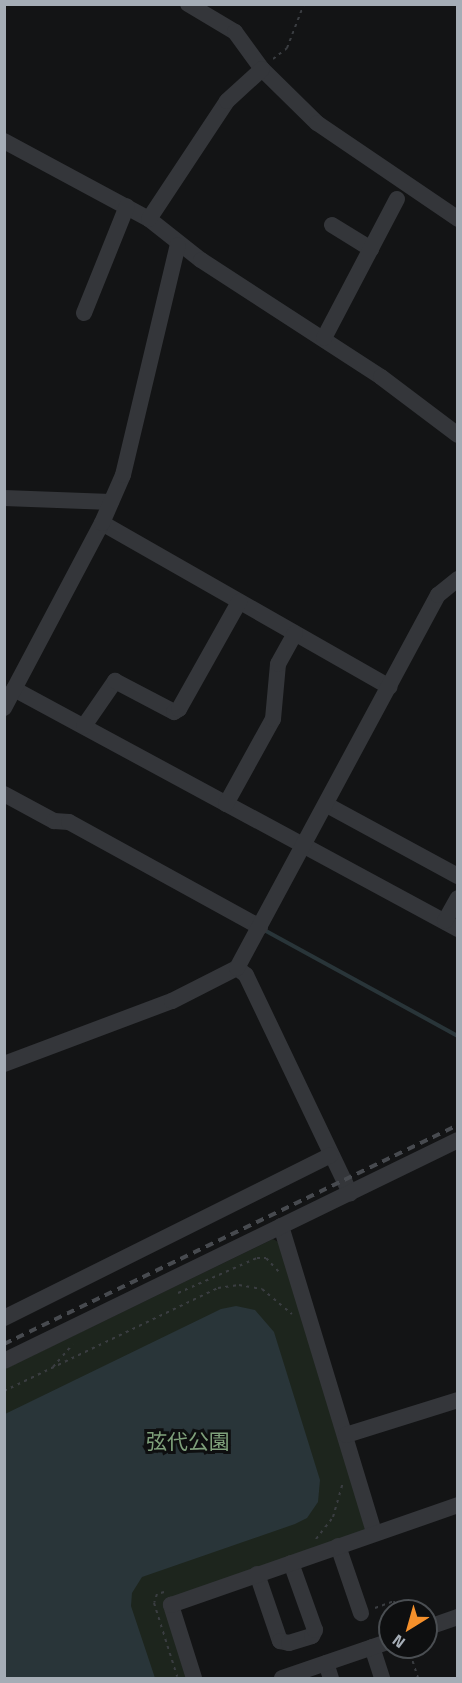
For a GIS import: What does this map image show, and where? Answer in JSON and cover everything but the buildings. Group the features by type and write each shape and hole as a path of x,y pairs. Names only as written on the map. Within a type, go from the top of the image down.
{"street":[{"path":"188,4 235,32 262,69 317,123 458,219"},
{"path":"149,219 227,101 262,69"},
{"path":"4,141 149,219 178,244 324,338 458,435"},
{"path":"324,338 397,199"},
{"path":"84,313 127,207"},
{"path":"332,225 371,249"},
{"path":"4,708 102,523 123,475 178,244"},
{"path":"4,498 111,502"},
{"path":"102,523 390,687"},
{"path":"4,1064 172,1000 237,968 327,805 438,595 458,579"},
{"path":"84,726 115,681 174,712 179,709 239,602"},
{"path":"226,804 273,719 278,664 295,633"},
{"path":"14,689 451,925 458,897"},
{"path":"4,794 54,821 69,822 260,927"},
{"path":"327,805 458,876"},
{"path":"237,968 246,975 350,1193"},
{"path":"4,1361 458,1140"},
{"path":"4,1318 331,1155"},
{"path":"281,1226 374,1532"},
{"path":"346,1435 458,1400"},
{"path":"194,1678 171,1605 374,1532 458,1505"},
{"path":"338,1546 361,1613"},
{"path":"257,1574 280,1641 289,1643 312,1636 315,1630 291,1563"},
{"path":"438,1624 458,1617"},
{"path":"282,1678 328,1671 378,1645"},
{"path":"372,1647 382,1678"}],"path":[{"path":"262,69 287,48 304,4"},
{"path":"174,1295 257,1258 266,1258 283,1277"},
{"path":"4,1391 218,1288 239,1285 262,1289 292,1314"},
{"path":"290,1305 296,1326"},
{"path":"52,1368 74,1344"},
{"path":"340,1473 346,1493"},
{"path":"321,1540 312,1543 333,1517 343,1484"},
{"path":"168,1591 157,1594 154,1603 178,1678"},
{"path":"361,1613 378,1607"},
{"path":"412,1659 418,1678"}],"green space":[{"name":"弦代公園","path":"273,1239 280,1243 367,1528 365,1532 164,1603 190,1678 5,1678 5,1369"}],"shaded area":[{"name":"弦代公園","path":"236,1306 255,1310 274,1332 320,1480 318,1502 307,1518 295,1524 142,1577 132,1593 131,1606 155,1678 5,1678 5,1414 221,1309"}],"waterway":[{"path":"266,931 458,1036"}],"railway":[{"path":"4,1344 458,1125"}]}
